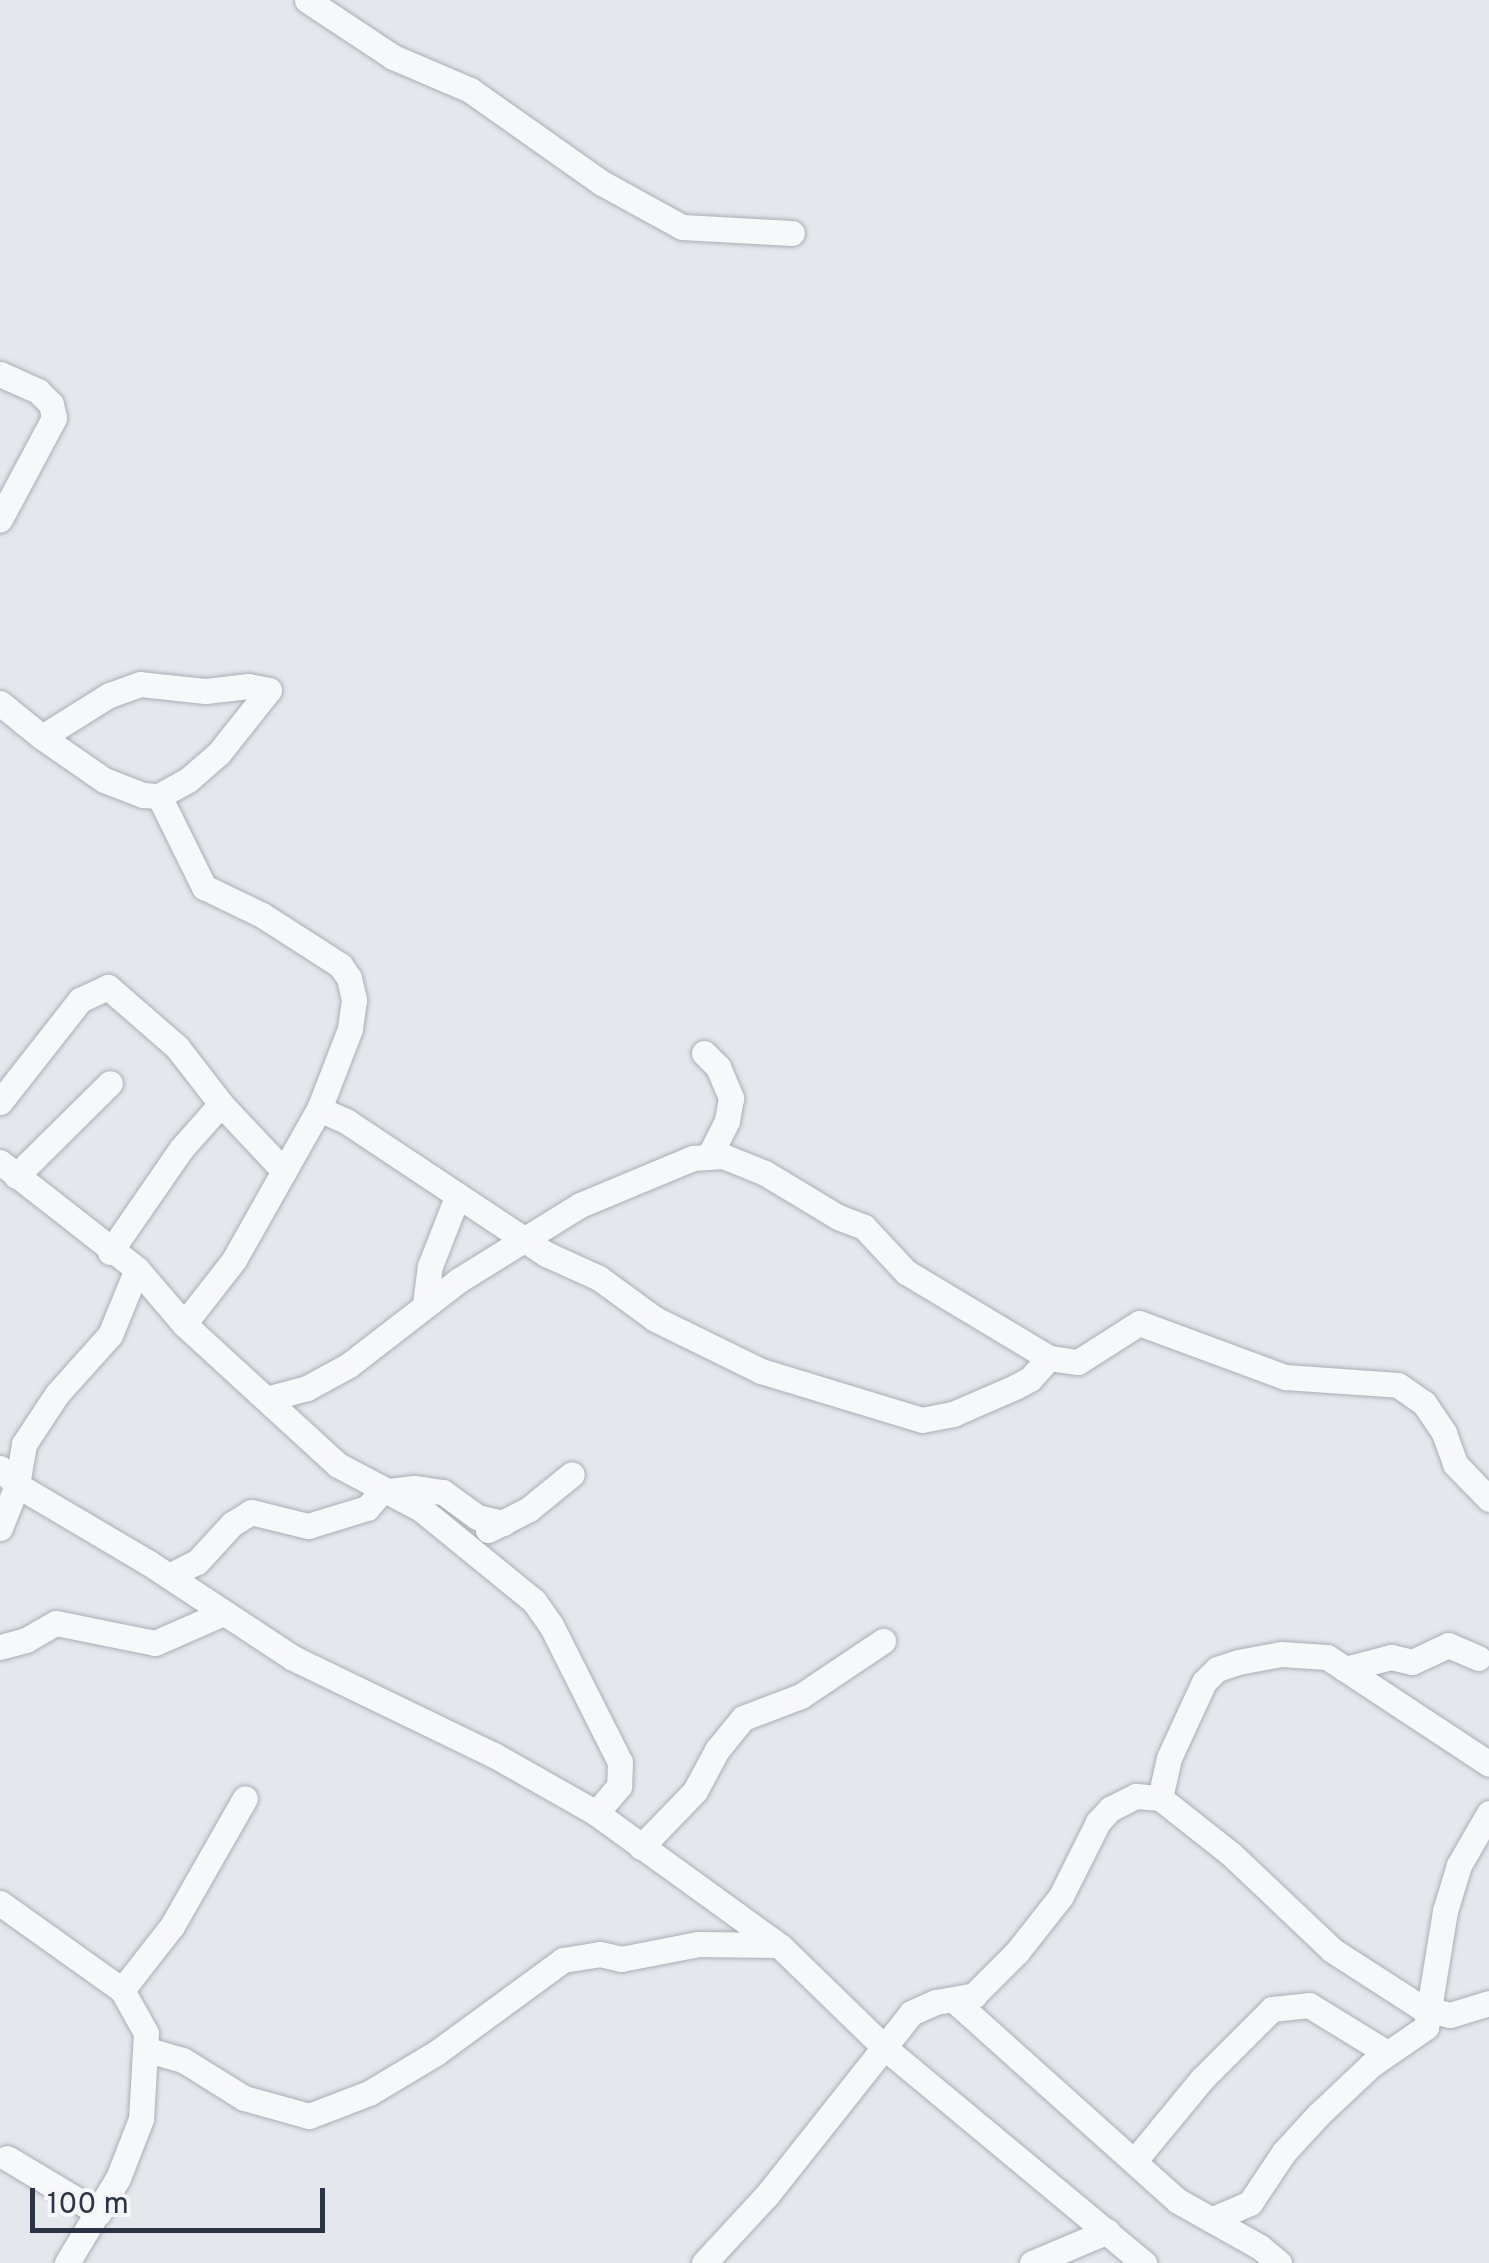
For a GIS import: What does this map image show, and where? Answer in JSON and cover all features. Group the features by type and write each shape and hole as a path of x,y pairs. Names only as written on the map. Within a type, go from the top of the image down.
{"street":[{"path":"307,0 393,57 470,90 602,183 682,227 792,233"},
{"path":"0,374 38,391 51,404 54,418 0,519"},
{"path":"1,707 42,737 104,780 143,795 159,796 188,780 219,753 269,690 248,686 205,691 140,684 110,694 42,737"},
{"path":"159,796 204,887 268,919 331,959 350,978 354,1000 350,1029 319,1109 234,1260 184,1324"},
{"path":"0,1102 80,1000 105,987 177,1047 221,1104 284,1171"},
{"path":"704,1053 718,1067 730,1098 727,1121 709,1156"},
{"path":"110,1083 8,1169 110,1252 137,1269 184,1324 338,1465 381,1492 421,1510 522,1588 551,1625 620,1762 619,1786 596,1813"},
{"path":"110,1252 181,1149 221,1104"},
{"path":"319,1109 346,1121 546,1254 599,1278 654,1320 739,1362 906,1418 933,1419 954,1414 1030,1379 1049,1358"},
{"path":"266,1399 307,1388 340,1371 425,1305 594,1198 709,1156 732,1158 864,1227 906,1272 1049,1358 1078,1362 1139,1323 1185,1336 1285,1377 1398,1385 1424,1404 1444,1433 1455,1464 1489,1500"},
{"path":"425,1305 430,1266 457,1197"},
{"path":"0,1528 9,1476 24,1444 57,1394 110,1335 137,1269"},
{"path":"454,1535 504,1523 548,1496 572,1474"},
{"path":"9,1476 169,1576 221,1614 364,1696 494,1756 596,1813 777,1945 885,2048 1144,2263"},
{"path":"169,1576 197,1562 243,1514 250,1512 308,1526 367,1508 381,1492 431,1489 477,1517 504,1523"},
{"path":"0,1647 26,1640 56,1623 155,1643 221,1614"},
{"path":"641,1846 695,1791 717,1750 743,1718 801,1696 883,1640"},
{"path":"1345,1669 1391,1657 1412,1662 1448,1644 1478,1658"},
{"path":"1160,1798 1169,1758 1189,1709 1217,1669 1281,1654 1326,1657 1489,1764"},
{"path":"704,2263 768,2196 912,2013 936,2002 956,2002 982,1989 1052,1910 1073,1875 1088,1837 1110,1809 1136,1796 1160,1798 1231,1854 1332,1950 1428,2010 1450,2015 1489,2003"},
{"path":"122,1990 172,1926 245,1798"},
{"path":"1213,2219 1250,2203 1304,2129 1387,2054 1426,2027 1439,1931 1456,1874 1489,1813"},
{"path":"0,1903 122,1990 138,2013 148,2050 142,2120 99,2213 68,2263"},
{"path":"148,2050 184,2060 244,2098 310,2116 369,2093 436,2053 563,1960 606,1954 621,1959 698,1944 777,1945"},
{"path":"956,2002 1178,2200 1279,2263"},
{"path":"1136,2159 1202,2079 1272,2009 1309,2005 1387,2054"},
{"path":"7,2158 99,2213"},
{"path":"1032,2263 1108,2232"}]}
